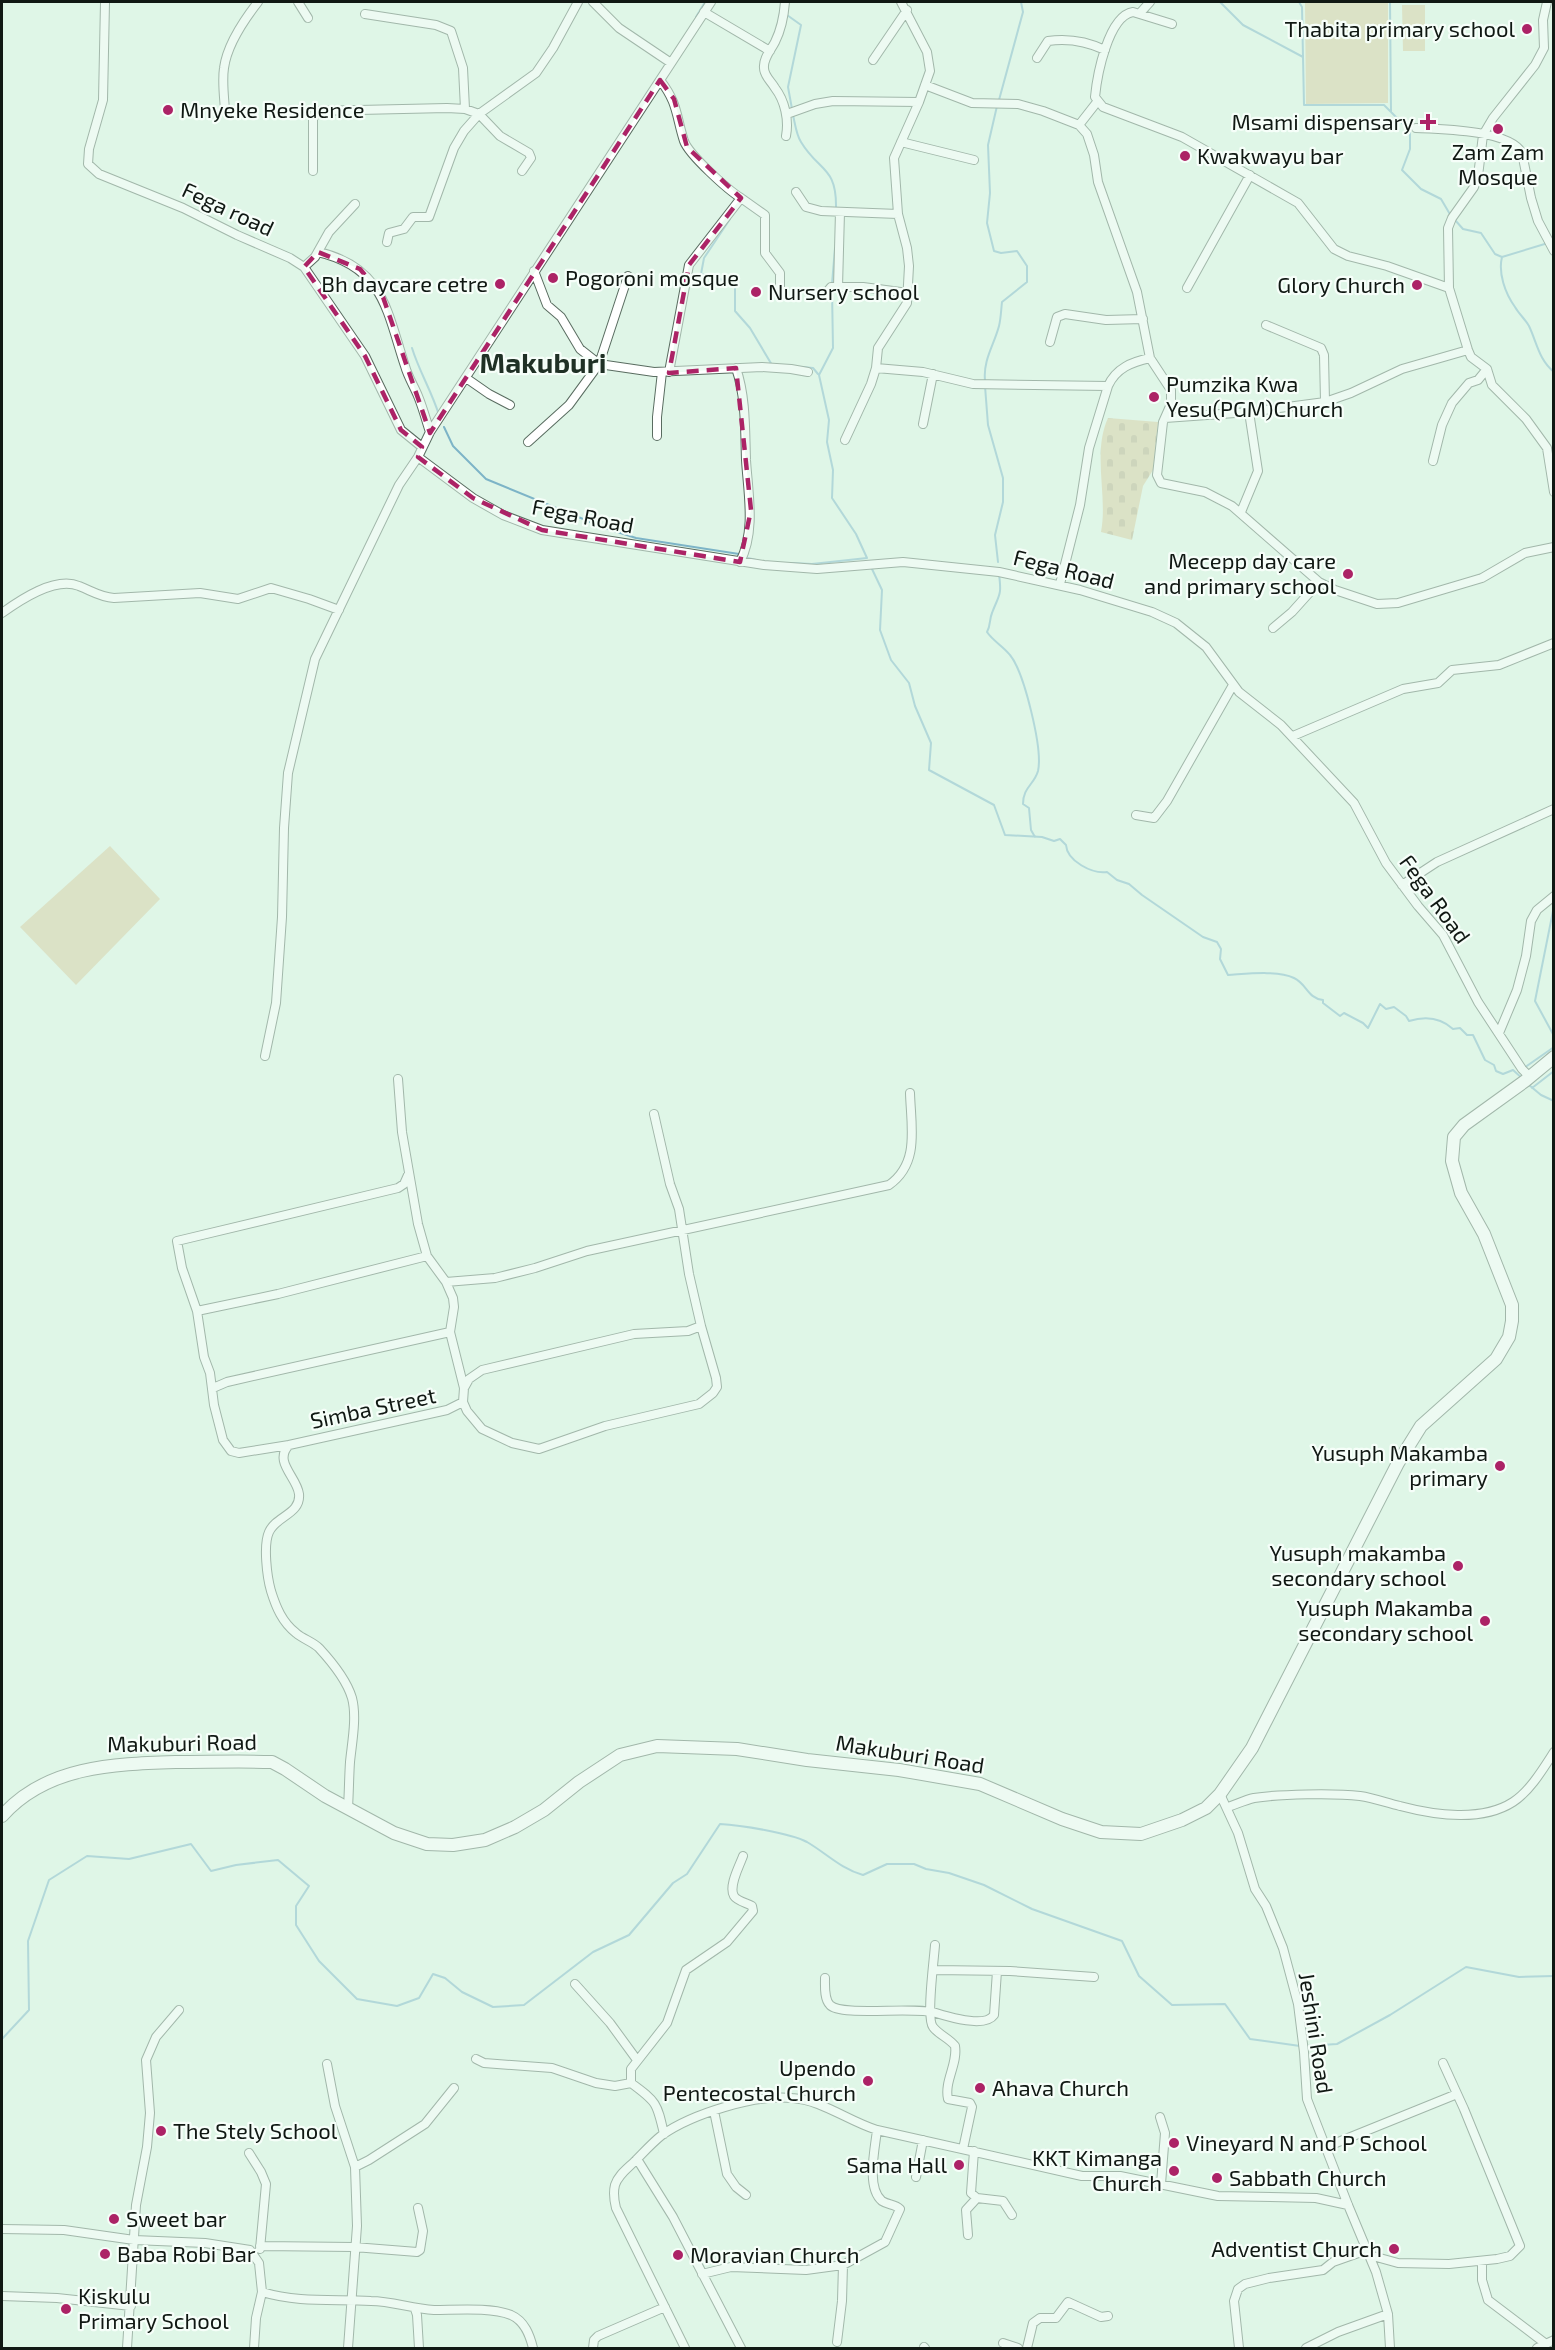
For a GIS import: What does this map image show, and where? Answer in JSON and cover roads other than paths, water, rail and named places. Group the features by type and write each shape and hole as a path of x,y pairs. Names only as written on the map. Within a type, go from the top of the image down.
{"street":[{"name":"Fega road","path":"105,2 103,100 89,149 88,164 99,174 183,208 290,258 304,267 365,356 401,430 422,447"},
{"path":"225,110 223,71 225,60 236,37 258,2"},
{"path":"298,2 308,18"},
{"path":"387,242 388,233 404,229 413,217 429,217 454,148 464,130 478,114 536,73 548,58 578,2"},
{"path":"593,2 619,28 671,63"},
{"path":"265,1056 277,993 288,773 315,659 394,494 430,432 711,2"},
{"path":"785,2 778,34 764,64 765,75 777,91 787,114 786,136"},
{"path":"845,440 868,393 876,368 878,348 907,303 909,266 898,214 894,158 919,102 930,71 930,62 907,10 901,2"},
{"path":"1140,13 1150,2"},
{"path":"1547,2 1543,20 1544,48 1535,65 1493,118 1483,135 1474,187 1452,218 1448,228 1449,288 1468,350 1471,357 1487,369 1491,385 1533,428 1551,455 1554,492"},
{"path":"873,60 907,10"},
{"path":"704,12 770,51"},
{"path":"1172,24 1140,13 1128,13 1124,16 1105,50 1097,82 1095,97 1103,108 1182,137 1298,203 1334,249 1449,288"},
{"path":"365,14 436,25 451,31 463,68 465,109"},
{"path":"1037,58 1048,41 1061,39 1084,41 1105,50"},
{"path":"660,80 674,99 687,147 732,192 765,215 765,253 780,273 780,291"},
{"path":"925,85 972,103 1018,104 1079,125 1087,134 1092,145 1098,182 1137,292 1150,358 1171,390 1171,404 1164,418 1156,476 1158,482 1205,492 1241,512 1319,582 1335,590 1377,603 1398,603 1482,578 1525,553 1554,547"},
{"path":"787,114 814,104 833,101 919,102"},
{"path":"1079,125 1097,102"},
{"path":"314,171 313,120 315,111 465,109 478,114 500,136 531,156 522,171"},
{"path":"1416,128 1483,135 1519,147 1538,221 1554,251"},
{"path":"901,142 974,160"},
{"path":"1187,288 1250,175"},
{"path":"796,192 806,207 821,211 898,214"},
{"path":"657,436 657,417 689,265 741,198"},
{"path":"304,267 312,261 329,232 355,204"},
{"path":"838,287 840,212"},
{"path":"318,252 337,257 360,269 375,284 383,297 405,366 430,432"},
{"path":"534,271 548,305 561,317 580,349 599,364 666,372 770,367 808,372"},
{"path":"528,442 565,409 599,364 628,276"},
{"path":"826,293 831,287 863,287 908,293"},
{"path":"1050,342 1057,317 1065,314 1106,320 1143,319"},
{"path":"1266,325 1320,348 1324,355 1325,402"},
{"path":"1164,418 1249,412 1325,402 1351,393 1402,369 1468,350"},
{"path":"1060,584 1078,513 1089,448 1108,386 1111,379 1126,366 1150,358"},
{"path":"736,368 743,396 751,510 746,545 740,562"},
{"path":"876,368 933,374 973,384 1108,386"},
{"path":"1433,461 1442,425 1452,403 1468,383 1478,380 1487,369"},
{"path":"923,424 933,374"},
{"path":"466,378 510,405"},
{"path":"1241,512 1258,471 1249,412"},
{"name":"Fega Road","path":"417,457 473,498 503,515 542,530 590,539 691,552 740,562 817,568 887,562 921,562 999,572 1060,584 1128,604 1176,623 1206,647 1233,685 1293,736 1354,803 1386,863 1443,934 1474,995 1522,1069 1530,1077"},
{"path":"1273,628 1292,612 1319,582"},
{"path":"2,613 26,595 57,585 77,584 102,597 114,598 200,593 238,598 271,588 309,598 339,610"},
{"path":"1293,736 1403,689 1438,683 1452,670 1499,665 1554,643"},
{"path":"1136,815 1154,818 1167,801 1233,685"},
{"path":"1402,885 1437,862 1554,809"},
{"path":"1499,1033 1517,990 1526,956 1530,921 1537,910 1554,896"},
{"name":"Makuburi Road","path":"2,1816 10,1806 38,1786 92,1767 142,1763 272,1762 325,1796 394,1833 428,1844 453,1845 485,1840 515,1827 544,1810 579,1782 620,1755 657,1746 737,1749 807,1760 899,1770 980,1784 1062,1820 1101,1832 1141,1834 1182,1820 1206,1808 1220,1794 1252,1748 1398,1463 1421,1426 1496,1359 1509,1337 1512,1305 1484,1234 1461,1193 1454,1170 1452,1145 1454,1137 1464,1125 1554,1057"},
{"name":"Simba Street","path":"348,1807 354,1706 349,1689 317,1646 290,1628 280,1617 271,1590 267,1543 270,1529 295,1510 298,1502 299,1493 283,1460 285,1449 289,1445 447,1410 463,1402 464,1388 450,1332 454,1307 446,1282 428,1256 417,1224 402,1132 398,1079"},
{"path":"446,1282 495,1278 587,1251 889,1185 905,1169 910,1158 910,1093"},
{"path":"463,1402 467,1411 482,1429 512,1443 539,1449 605,1426 699,1404 717,1387 689,1274 679,1209 670,1184 654,1114"},
{"path":"289,1445 239,1454 231,1451 222,1440 214,1406 210,1373 204,1357 197,1311 182,1268 177,1241 399,1188 408,1180 409,1172"},
{"path":"197,1311 278,1294 428,1256"},
{"path":"464,1388 469,1379 482,1370 634,1334 688,1331 701,1326"},
{"path":"213,1388 227,1382 450,1332"},
{"path":"1228,1807 1254,1798 1341,1795 1360,1796 1425,1811 1478,1814 1493,1811 1515,1801 1542,1771 1554,1752"},
{"name":"Jeshini Road","path":"1220,1794 1228,1807 1256,1889 1266,1906 1283,1948 1298,2004 1307,2099 1368,2252 1388,2314 1390,2349"},
{"path":"631,2083 631,2069 667,2023 686,1970 727,1942 753,1911 752,1906 739,1900 733,1893 734,1880 743,1856"},
{"path":"935,1946 930,2011 933,2028 955,2046 955,2059 947,2096 951,2100 970,2103 972,2108 963,2149"},
{"path":"934,1970 1094,1977"},
{"path":"825,1978 827,2000 831,2006 836,2008 856,2011 883,2009 930,2011 955,2019 990,2020 994,2015 997,1971"},
{"path":"575,1984 610,2023 637,2060"},
{"path":"127,2349 136,2205 147,2147 150,2113 146,2060 156,2037 178,2010"},
{"path":"476,2059 484,2063 552,2068 596,2084 615,2086 631,2083 652,2098 657,2105 664,2134"},
{"path":"1239,2349 1234,2301 1238,2289 1256,2280 1323,2270 1333,2262 1368,2252 1411,2264 1482,2261 1510,2256 1518,2250 1520,2242 1443,2063"},
{"path":"327,2064 335,2106 355,2167 357,2226 348,2349"},
{"path":"355,2167 425,2124 454,2088"},
{"path":"1326,2147 1457,2094"},
{"path":"685,2349 616,2208 615,2187 618,2178 664,2134 714,2112 756,2099 790,2097 815,2103 877,2130 1076,2175 1120,2176 1218,2196 1316,2198 1348,2205"},
{"path":"714,2112 727,2174 736,2187 746,2195"},
{"path":"1160,2117 1165,2133 1161,2184"},
{"path":"702,2274 731,2267 806,2270 843,2265 885,2242 900,2209 882,2200 873,2185 877,2130"},
{"path":"915,2177 923,2140"},
{"path":"974,2151 971,2193 977,2198 1004,2201 1012,2215"},
{"path":"249,2153 266,2184 259,2263 262,2292 256,2318 254,2349"},
{"path":"637,2159 673,2217 741,2349"},
{"path":"968,2235 966,2210 977,2198"},
{"path":"260,2246 354,2247 418,2252 423,2231 418,2208"},
{"path":"2,2229 64,2230 134,2240 205,2243 250,2250 259,2263"},
{"path":"1482,2261 1482,2280 1488,2301 1545,2344"},
{"path":"837,2342 843,2265"},
{"path":"262,2292 289,2300 388,2302 415,2309 487,2312 512,2316 529,2333 533,2349"},
{"path":"2,2296 57,2298 131,2306"},
{"path":"1027,2349 1036,2319 1056,2318 1068,2302 1101,2317 1108,2316"},
{"path":"593,2349 594,2340 598,2336 665,2307"},
{"path":"415,2309 419,2349"},
{"path":"1306,2349 1321,2345 1338,2332 1388,2314"},
{"path":"1003,2343 1018,2349"}],"waterway":[{"path":"696,17 705,2"},
{"path":"999,100 1023,12 1021,2"},
{"path":"1220,2 1243,25 1303,57 1304,105 1384,105 1410,131 1410,149 1402,170 1421,189 1441,199 1451,216"},
{"path":"1299,2 1302,7 1303,57"},
{"path":"1390,2 1391,112"},
{"path":"787,15 801,25 788,87 792,109"},
{"path":"985,380 989,353 999,326 1002,302 1027,282 1027,266 1017,251 1001,253 994,251 987,223 990,193 988,145 997,106"},
{"path":"793,115 801,142 830,177 836,195 836,209"},
{"path":"730,219 704,258 701,274 727,281 735,287 735,311 750,328 772,365"},
{"path":"1455,220 1463,229 1481,233 1495,254 1502,257"},
{"path":"1548,243 1502,257 1501,270 1508,296 1529,326 1545,362 1554,372"},
{"path":"832,284 835,248"},
{"path":"791,563 812,564 867,558 856,534 832,498 833,470 827,442 829,420 819,375 833,348 832,290"},
{"path":"412,348 439,415"},
{"path":"802,367 813,368 818,374"},
{"path":"985,386 988,425 1003,478 1003,502 995,535 998,562"},
{"path":"444,427 453,446 486,479 605,528 636,538 739,554"},
{"path":"744,557 756,560"},
{"path":"872,569 882,590 880,630 891,660 909,683 915,706 931,743 929,770 994,805 1005,835 1042,837 1054,841 1060,839 1075,861 1081,865 1094,871 1107,872 1117,880 1129,884 1203,937 1217,942 1221,949 1220,959 1228,975 1270,973 1294,978 1310,994 1323,1000 1323,1003 1340,1016 1344,1013 1368,1028 1380,1004 1386,1009 1394,1007 1409,1021 1421,1018 1438,1020 1453,1029 1460,1028 1467,1035 1473,1035 1485,1060 1494,1065 1496,1071 1503,1074 1513,1070 1523,1079"},
{"path":"999,574 999,595 987,632 1010,655 1021,677 1031,711 1039,760 1038,771 1023,798 1023,804 1029,808 1031,830 1035,837"},
{"path":"1554,906 1535,1001 1554,1036"},
{"path":"1524,1068 1554,1047"},
{"path":"1532,1088 1554,1071"},
{"path":"1529,1085 1541,1095 1554,1101"},
{"path":"2,2039 29,2010 28,1941 49,1880 87,1856 129,1859 191,1844 211,1871 236,1865 278,1860 309,1886 296,1906 296,1925 319,1961 357,1999 397,2006 419,1998 433,1974 445,1978 462,1992 493,2007 524,2005 593,1952 629,1935 673,1883 687,1874 720,1824 765,1830 799,1839 814,1846 848,1869 863,1875 887,1864 914,1864 984,1885 1032,1909 1122,1941 1139,1976 1172,2005 1225,2004 1250,2039 1300,2046"},
{"path":"1306,2046 1337,2044 1390,2015 1466,1967 1519,1977 1554,1976"}],"place":[{"name":"Thabita primary school","path":"1527,29"},
{"name":"Mnyeke Residence","path":"168,110"},
{"name":"Msami dispensary","path":"1428,122"},
{"name":"Zam Zam Mosque","path":"1498,129"},
{"name":"Kwakwayu bar","path":"1185,156"},
{"name":"Pogoroni mosque","path":"553,278"},
{"name":"Bh daycare cetre","path":"500,284"},
{"name":"Glory Church","path":"1417,285"},
{"name":"Nursery school","path":"756,292"},
{"name":"Pumzika Kwa Yesu(PGM)Church","path":"1154,397"},
{"name":"Mecepp day care and primary school","path":"1348,574"},
{"name":"Yusuph Makamba primary","path":"1500,1466"},
{"name":"Yusuph makamba secondary school","path":"1458,1566"},
{"name":"Yusuph Makamba secondary school","path":"1485,1621"},
{"name":"Upendo Pentecostal Church","path":"868,2081"},
{"name":"Ahava Church","path":"980,2088"},
{"name":"The Stely School","path":"161,2131"},
{"name":"Vineyard N and P School","path":"1174,2143"},
{"name":"Sama Hall","path":"959,2165"},
{"name":"KKT Kimanga Church","path":"1174,2171"},
{"name":"Sabbath Church","path":"1217,2178"},
{"name":"Sweet bar","path":"114,2219"},
{"name":"Adventist Church","path":"1394,2249"},
{"name":"Baba Robi Bar","path":"105,2254"},
{"name":"Moravian Church","path":"678,2255"},
{"name":"Kiskulu Primary School","path":"66,2309"}],"district":[{"name":"Makuburi","path":"543,363"}]}
